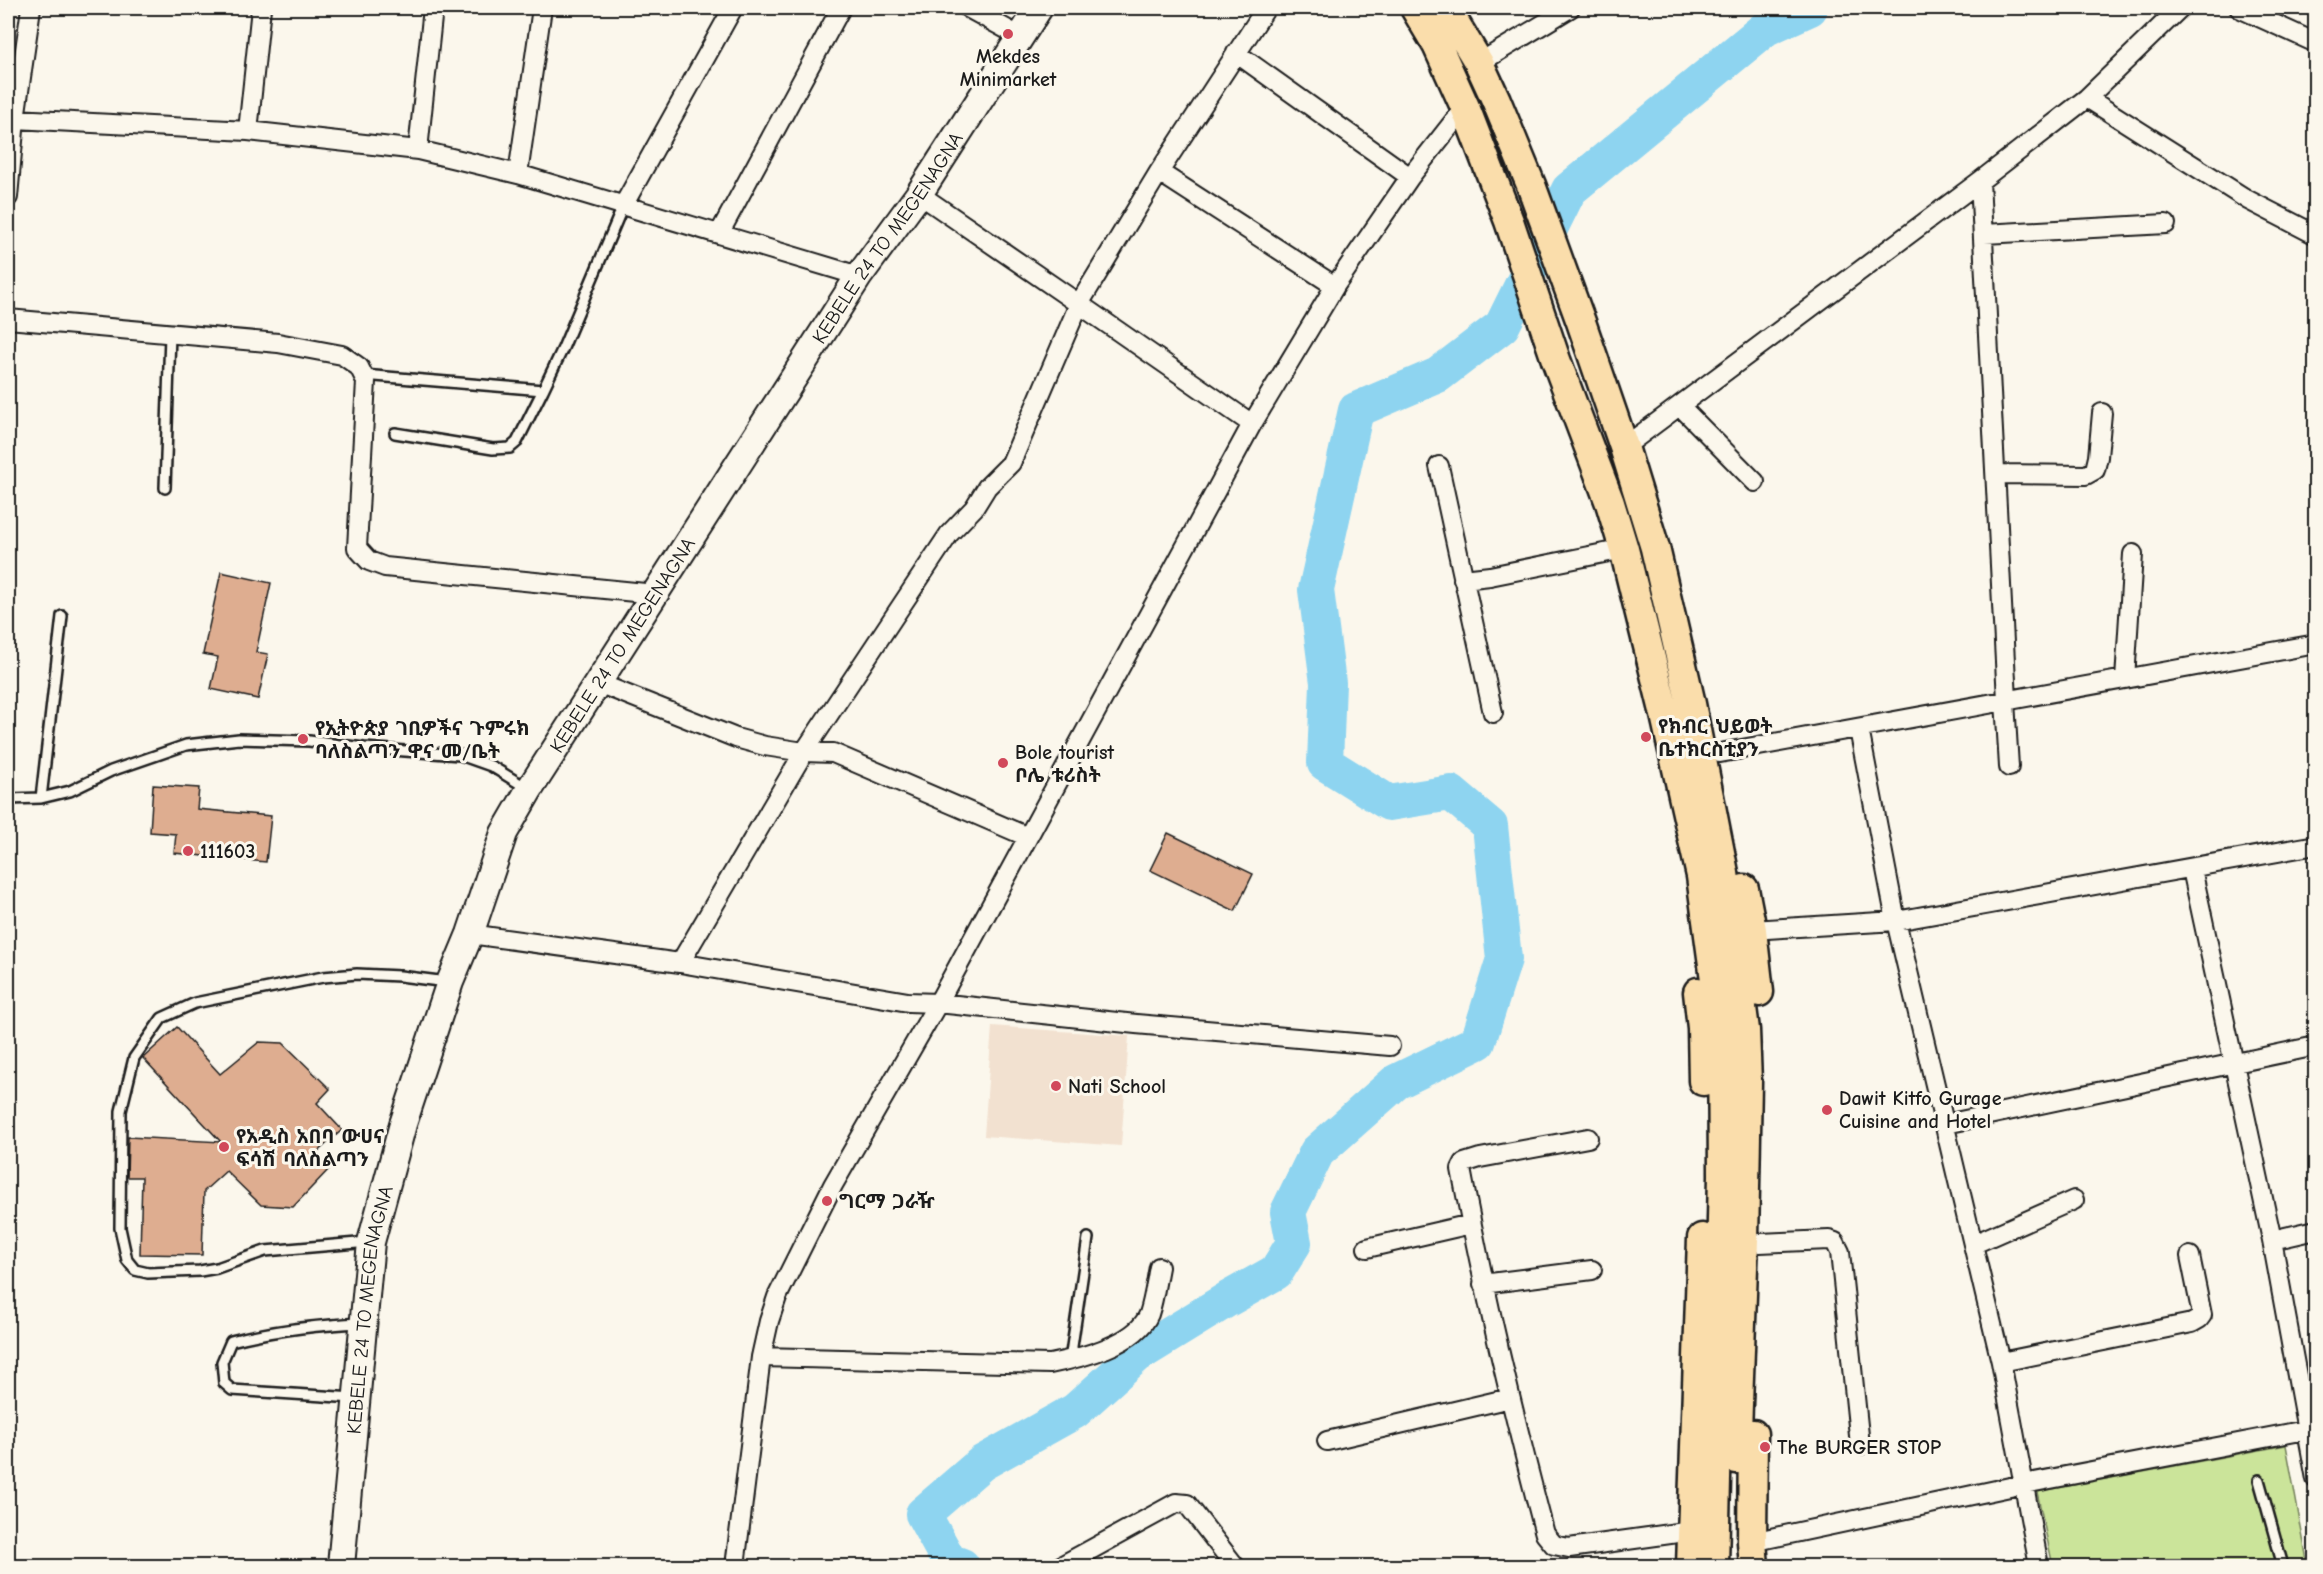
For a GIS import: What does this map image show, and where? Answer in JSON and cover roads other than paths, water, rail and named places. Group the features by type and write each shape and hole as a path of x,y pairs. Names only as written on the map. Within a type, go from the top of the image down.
{"main road":[{"name":"KEBELE 24 TO MEGENAGNA","path":"341,1566 371,1242 403,1124 450,982 470,934 504,832 859,276 919,194 1039,8"},
{"path":"1415,8 1437,45 1465,106 1509,221 1556,360 1591,449 1624,549 1665,715 1747,1082 1733,1566"},
{"path":"1446,8 1479,63 1531,185 1624,447 1655,548 1691,704 1724,873 1734,1031 1723,1187 1714,1566"},
{"path":"1534,294 1566,282"},
{"path":"1691,704 1706,724 1720,753 1752,930 1764,1044 1760,1243 1754,1360 1753,1554"},
{"path":"1665,715 1661,736 1661,773 1691,925 1702,1028 1705,1152 1691,1566"}],"street":[{"path":"8,197 15,119 31,8"},
{"path":"248,131 261,8"},
{"path":"418,150 433,8"},
{"path":"518,174 542,8"},
{"path":"623,206 733,8"},
{"path":"719,234 842,8"},
{"path":"968,8 1021,37"},
{"path":"680,963 804,752 949,534 974,508 987,487 1011,463 1079,304 1159,172 1266,8"},
{"path":"1479,63 1570,8"},
{"path":"1624,447 1980,181 2087,98 2180,8"},
{"path":"2244,8 2316,43"},
{"path":"1236,53 1410,177"},
{"path":"2087,98 2248,200 2316,235"},
{"path":"735,1566 761,1357 777,1297 828,1196 938,1003 1252,424 1335,286 1410,177 1465,106"},
{"path":"15,119 248,131 418,150 518,174 859,276"},
{"path":"1159,172 1335,286"},
{"path":"1980,181 1996,474 2008,767"},
{"path":"919,194 1252,424"},
{"path":"1984,234 2166,224"},
{"path":"8,319 278,343 342,355 359,368 366,381 357,548 369,561 385,567 655,594"},
{"path":"1680,406 1755,482"},
{"path":"1996,474 2086,475 2095,470 2102,413"},
{"path":"1439,466 1493,713"},
{"path":"1463,579 1490,576 1624,549"},
{"path":"2125,679 2133,554"},
{"path":"1720,753 2316,644"},
{"path":"597,683 736,738 765,746 804,752 833,753 1028,837"},
{"path":"1859,729 1896,921 2001,1362 2039,1566"},
{"path":"1752,930 1896,921 2316,845"},
{"path":"2192,869 2311,1429 2316,1479"},
{"path":"470,934 680,963 908,1002 1390,1046"},
{"path":"1946,1124 2316,1046"},
{"path":"1588,1138 1464,1163 1461,1169 1483,1284 1509,1398 1545,1534 1554,1545 1569,1548 1692,1531"},
{"path":"1974,1244 2073,1200"},
{"path":"1367,1248 1471,1224"},
{"path":"2272,1240 2316,1230"},
{"path":"1760,1243 1829,1240 1835,1242 1840,1252 1860,1445"},
{"path":"2001,1362 2192,1323 2202,1315 2190,1256"},
{"path":"761,1357 1050,1364 1070,1360 1112,1346 1138,1329 1148,1315 1159,1267"},
{"path":"1483,1284 1592,1270"},
{"path":"1328,1441 1509,1398"},
{"path":"1753,1554 2024,1484 2311,1429"},
{"path":"1061,1566 1176,1503 1187,1504 1235,1566"}],"lane":[{"path":"395,433 493,449 510,448 518,442 563,348 623,206"},
{"path":"165,488 170,334"},
{"path":"363,375 543,390"},
{"path":"41,798 62,616"},
{"path":"8,799 41,798 70,792 111,771 186,745 239,739 309,741 364,748 460,755 491,766 529,790"},
{"path":"371,1242 265,1251 217,1268 200,1271 148,1273 135,1270 127,1260 120,1228 121,1111 134,1058 162,1018 195,1003 322,977 357,974 450,982"},
{"path":"1070,1360 1088,1238"},
{"path":"357,1398 232,1390 224,1383 222,1362 231,1341 311,1326 364,1323"},
{"path":"2259,1480 2283,1566"}],"waterway":[{"path":"962,1566 949,1561 923,1514 982,1463 1075,1411 1137,1355 1276,1272 1294,1243 1288,1212 1317,1152 1396,1082 1478,1042 1504,959 1490,826 1451,793 1389,803 1325,763 1328,683 1316,590 1356,410 1438,375 1502,326 1569,190 1766,28 1810,8"}],"place":[{"name":"Mekdes Minimarket","path":"1008,34"},
{"name":"የክብር ህይወት ቤተክርስቲያን","path":"1646,737"},
{"name":"የኢትዮጵያ ገቢዎችና ጉምሩክ ባለስልጣን ዋና መ/ቤት","path":"303,739"},
{"name":"Bole tourist ቦሌ ቱሪስት","path":"1003,763"},
{"name":"111603","path":"188,851"},
{"name":"Nati School","path":"1056,1086"},
{"name":"Dawit Kitfo Gurage Cuisine and Hotel","path":"1827,1110"},
{"name":"የአዲስ አበባ ውሀና ፍሳሽ ባለስልጣን","path":"224,1147"},
{"name":"ግርማ ጋራዥ","path":"827,1201"},
{"name":"The BURGER STOP","path":"1765,1447"}]}
